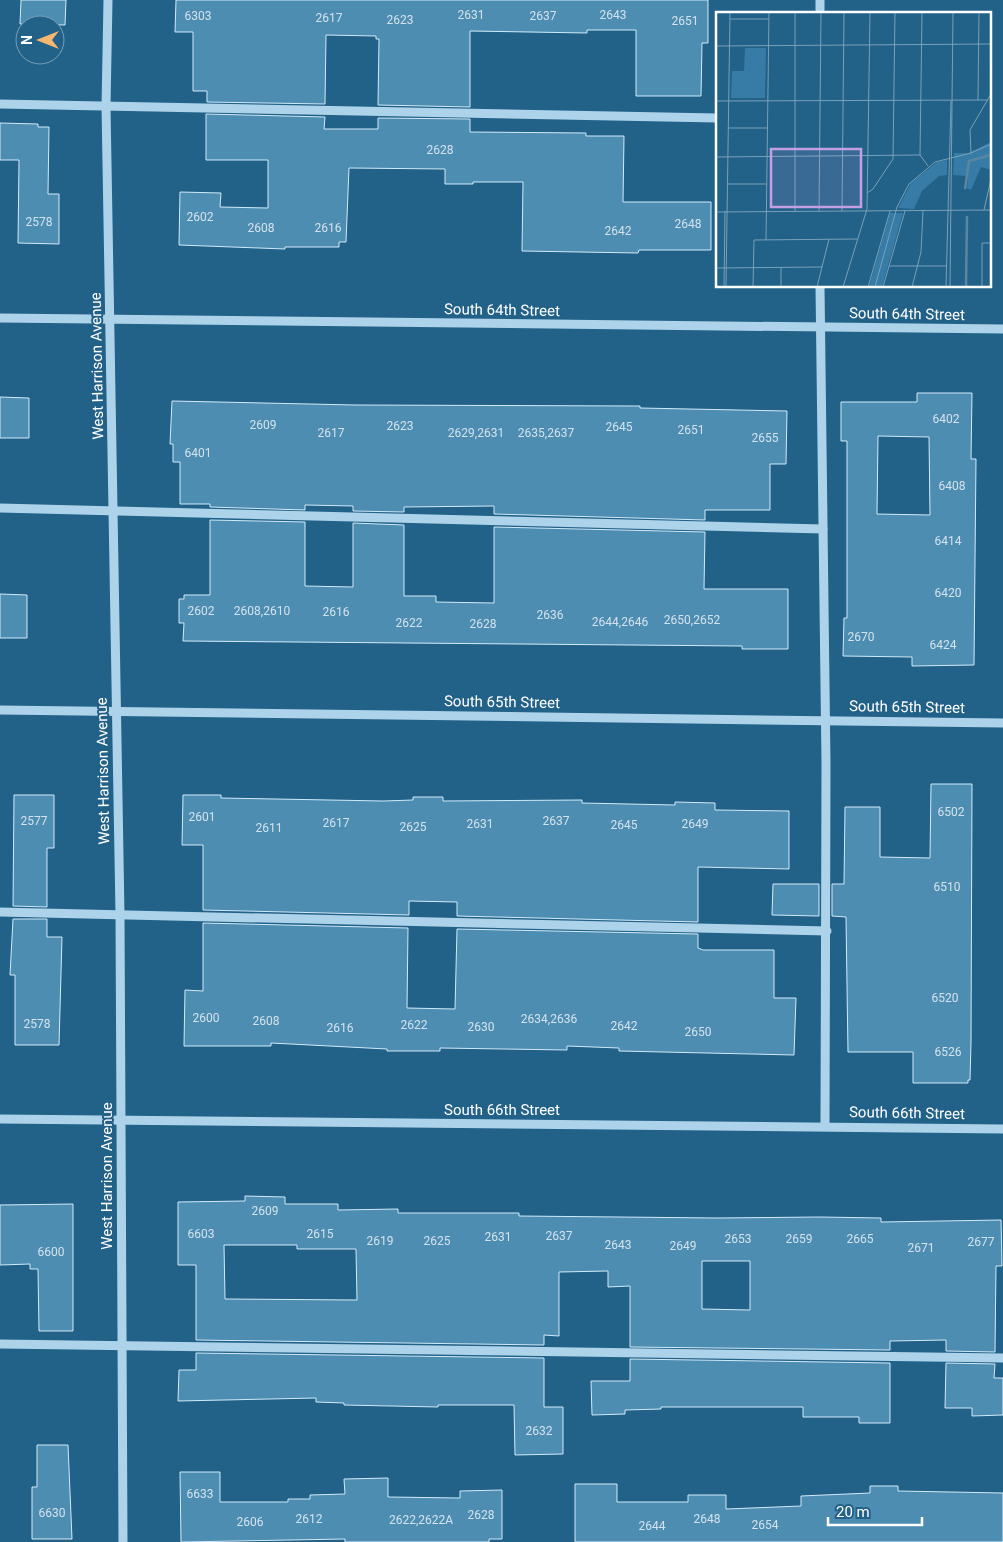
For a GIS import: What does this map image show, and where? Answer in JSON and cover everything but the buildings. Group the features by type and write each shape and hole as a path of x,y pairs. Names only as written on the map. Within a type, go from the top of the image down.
{"street":[{"name":"West Harrison Avenue","path":"108,0 106,106 120,914 123,1542"},
{"path":"0,104 716,118"},
{"path":"820,288 827,931 825,1126"},
{"name":"South 64th Street","path":"0,318 1003,329"},
{"path":"0,508 823,528"},
{"name":"South 65th Street","path":"0,710 1003,723"},
{"path":"0,912 827,931"},
{"name":"South 66th Street","path":"0,1119 1003,1129"},
{"path":"0,1344 1003,1358"}]}
